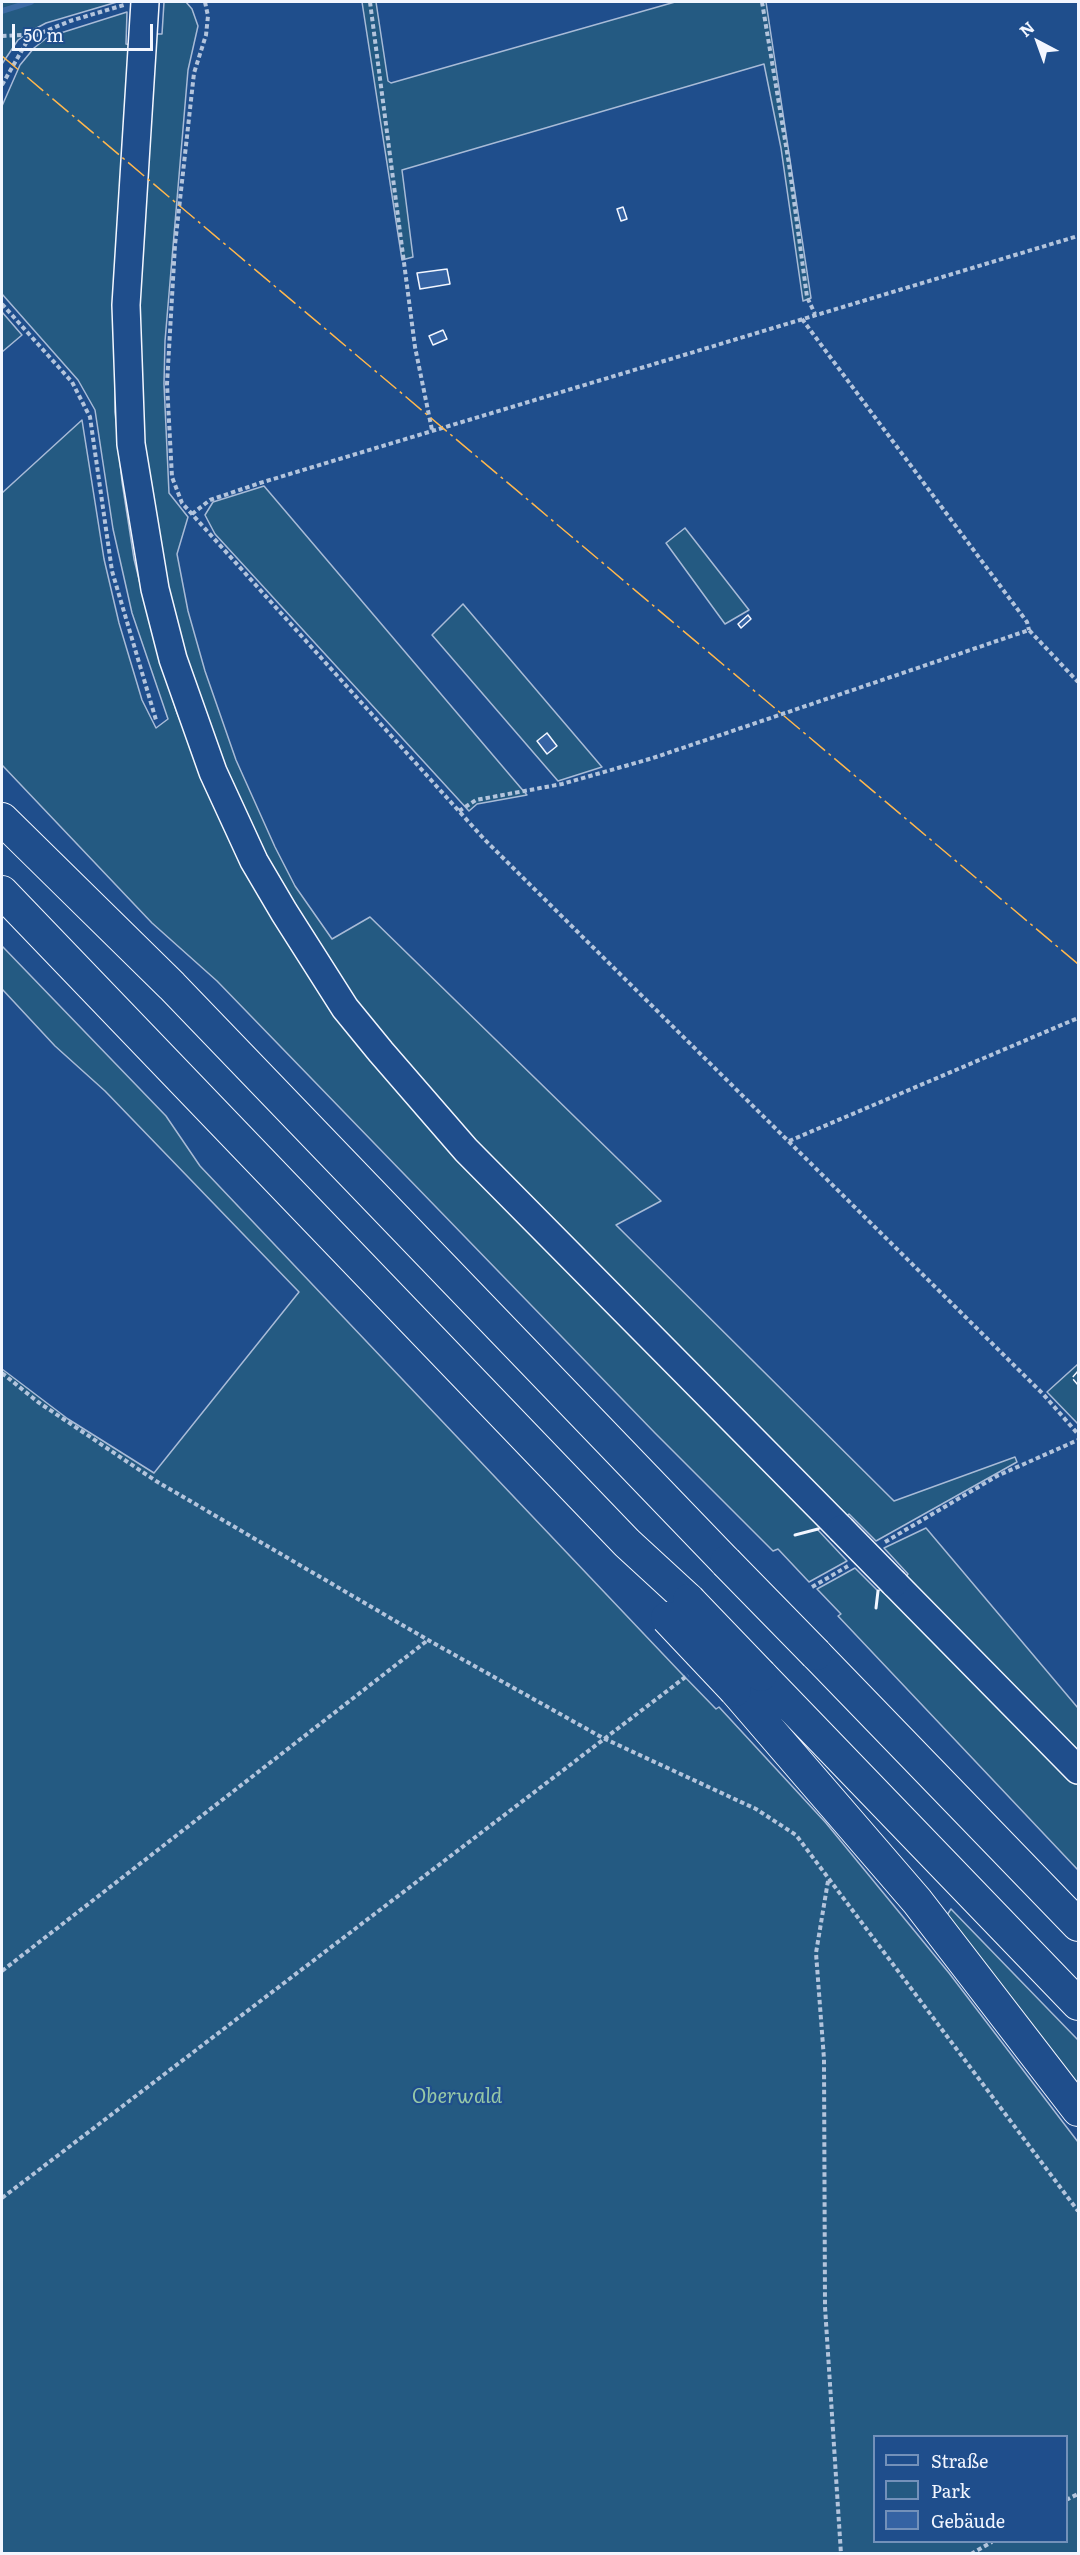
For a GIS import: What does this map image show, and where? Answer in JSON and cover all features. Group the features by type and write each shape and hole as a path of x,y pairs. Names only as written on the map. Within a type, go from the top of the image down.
{"highway":[{"path":"2,819 172,986 1078,1925"},
{"path":"2,892 627,1543 678,1609 748,1683 1078,2004"},
{"path":"748,1683 1078,2110"}],"main road":[{"path":"141,10 126,305 128,397 137,490 155,589 173,659 213,772 254,861 314,962 345,1008 466,1150 1078,1770"}],"path":[{"path":"205,2 208,16 206,35 194,73 176,245 167,384 172,477 178,496 459,811 1043,1394 1078,1434"},
{"path":"370,2 416,347 432,430"},
{"path":"762,2 789,164 807,297 816,314"},
{"path":"2,85 29,38 70,21 141,10"},
{"path":"2,36 22,35 29,38"},
{"path":"192,514 210,500 432,430 1078,236"},
{"path":"2,304 72,382 90,417 112,571 156,720"},
{"path":"802,318 1027,622 1029,630 1078,682"},
{"path":"459,811 476,800 562,784 653,758 1029,630"},
{"path":"789,1141 1078,1018"},
{"path":"2,1373 38,1402 156,1481 428,1640 603,1738 756,1809 796,1835 1078,2211"},
{"path":"880,1546 997,1476 1078,1440"},
{"path":"812,1587 854,1563"},
{"path":"2,1971 428,1640"},
{"path":"2,2198 603,1738 689,1675"},
{"path":"828,1880 816,1953 824,2059 825,2307 841,2553"},
{"path":"971,2553 988,2543"}],"green space":[{"path":"2,2 117,2 46,23 33,30 18,40 2,64"},
{"path":"164,2 186,2 192,9 198,26 188,70 165,341 164,384 169,493 188,517 177,554 188,611 205,671 236,760 275,847 295,886 332,939 370,917 661,1201 616,1225 894,1501 1015,1457 1017,1462 876,1541 849,1514 845,1518 475,1142 353,999 273,873 212,739 173,616 141,441 136,332 154,34 162,34"},
{"path":"362,2 376,2 388,81 391,83 675,2 766,2 811,298 803,301 781,148 764,64 402,170 413,257 402,260"},
{"path":"127,12 126,44 131,45 115,266 115,412 122,482 134,559 152,632 177,713 201,771 314,980 822,1526 818,1530 847,1561 809,1582 778,1549 773,1551 655,1433 217,981 152,923 2,765 2,493 82,420 104,559 119,623 142,700 156,728 168,719 132,613 113,529 95,410 78,380 2,294 2,106 20,65 34,48 48,37"},
{"path":"2,312 22,335 2,352"},
{"path":"264,486 527,795 477,804 469,811 215,534 205,515 213,502"},
{"path":"685,528 749,610 725,624 666,543"},
{"path":"463,604 602,767 558,781 432,635"},
{"name":"Oberwald","path":"2,946 166,1116 200,1166 680,1672 716,1709 719,1707 826,1823 949,1973 1078,2142 1078,2553 2,2553 2,1369 68,1419 154,1473 299,1292 105,1091 55,1046 2,989"},
{"path":"1078,1364 1078,1424 1047,1392"},
{"path":"926,1528 1078,1708 1078,1754 905,1578 908,1574 884,1548"},
{"path":"855,1568 878,1591 882,1589 892,1596 1078,1784 1078,1870 838,1616 841,1614 817,1589"},
{"path":"951,1909 1078,2040 1078,2086 947,1915"}],"building":[{"path":"623,207 627,219 621,221 617,209"},
{"path":"447,269 450,284 420,289 417,273"},
{"path":"443,330 447,339 433,345 429,336"},
{"path":"748,615 751,619 741,628 738,624"},
{"path":"547,733 557,746 547,754 537,741"}],"waterway":[{"path":"2,11 31,2"}],"fence":[{"path":"1078,1371 1072,1378 1078,1385"}],"wall":[{"path":"795,1535 818,1529"},
{"path":"876,1608 878,1591"}],"power":[{"path":"2,56 1078,964"}]}
